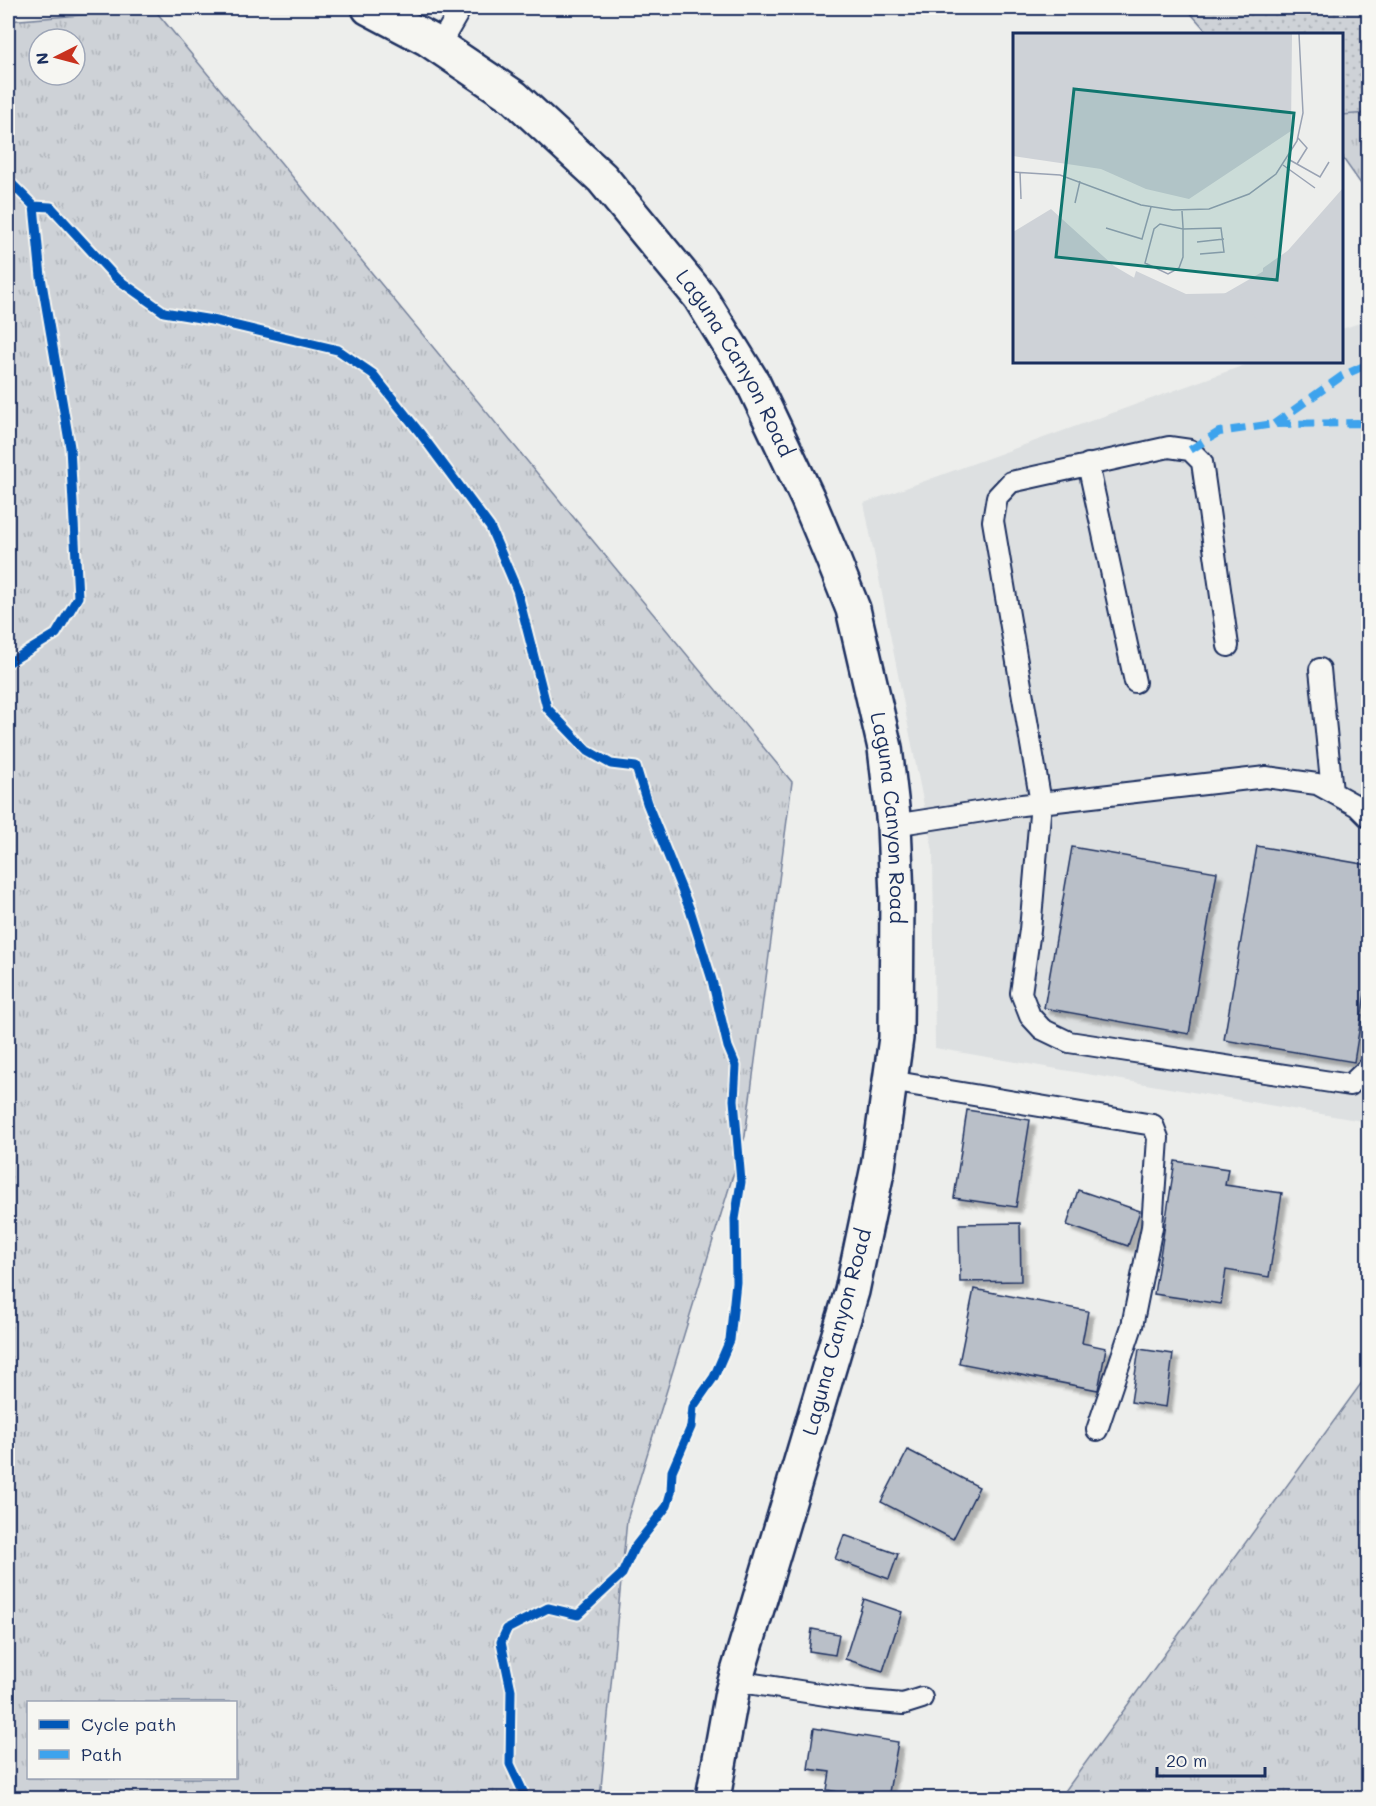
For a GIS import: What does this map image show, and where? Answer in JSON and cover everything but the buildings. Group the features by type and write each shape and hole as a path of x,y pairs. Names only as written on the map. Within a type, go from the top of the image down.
{"main road":[{"name":"Laguna Canyon Road","path":"377,9 439,46 514,97 602,178 700,297 753,382 807,497 854,609 885,748 894,825 897,897 896,1038 878,1167 852,1291 735,1681 713,1798"}],"lane":[{"path":"439,46 461,8"},
{"path":"1228,646 1202,462 1190,450 1169,447 1011,482 997,497 993,521 1041,803 1030,930 1021,993 1029,1016 1042,1029 1069,1042 1350,1085 1368,1068"},
{"path":"1088,464 1135,682"},
{"path":"1320,669 1332,792"},
{"path":"894,825 1041,803 1266,777 1317,784 1357,806 1368,817"},
{"path":"890,1081 1153,1125 1158,1138 1152,1227 1132,1326 1097,1430"},
{"path":"735,1681 858,1700 903,1704 922,1698"}],"shaded area":[{"path":"1368,320 1368,1122 935,1048 933,851 864,503 1250,363 1343,363 1343,329"}],"green space":[{"path":"1186,8 1368,8 1368,113 1343,115 1343,33 1208,33"},
{"path":"1368,8 1368,194 1343,158 1343,33"},
{"path":"154,9 792,782 745,1136 627,1520 600,1798 8,1798 8,21"},
{"path":"1368,1374 1368,1798 1060,1798"}],"marked path":[{"path":"1274,424 1342,376 1368,364"},
{"path":"1190,450 1219,432 1274,424 1358,423 1368,427"}],"cycle path":[{"path":"8,180 34,206 41,277 70,447 78,597 56,634 8,663"},
{"path":"34,206 51,207 116,278 164,312 212,320 338,350 373,374 490,527 517,590 547,708 588,751 611,764 636,767 647,803 690,910 712,980 728,1047 736,1066 734,1100 741,1182 735,1219 736,1282 730,1340 714,1377 693,1407 691,1427 672,1471 671,1492 667,1506 634,1548 622,1574 578,1615 548,1608 507,1629 501,1642 511,1690 510,1764 526,1798"}]}
